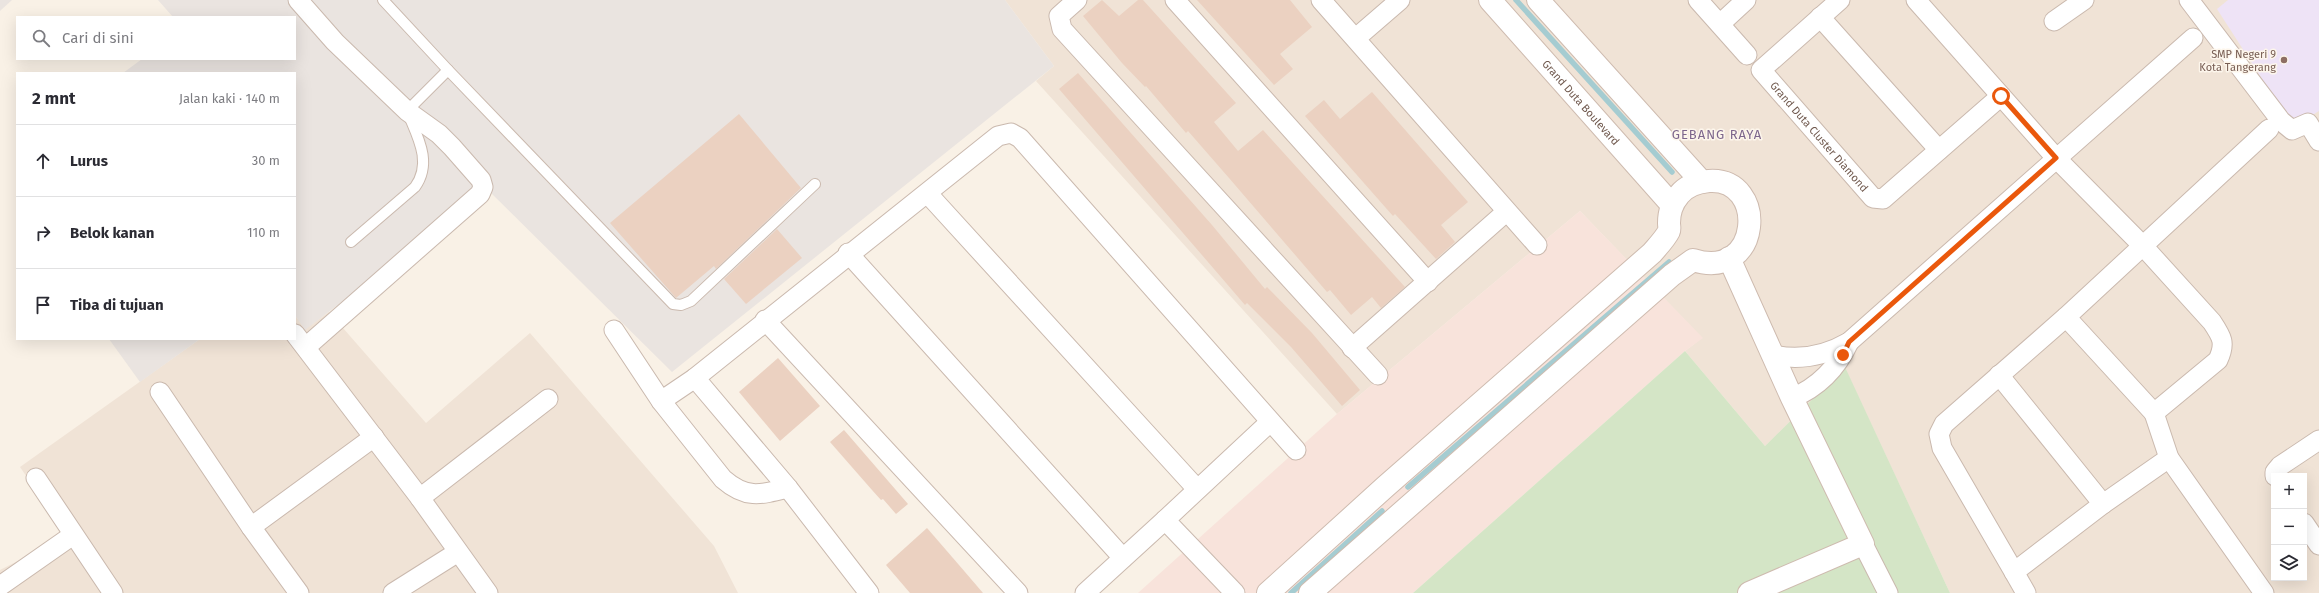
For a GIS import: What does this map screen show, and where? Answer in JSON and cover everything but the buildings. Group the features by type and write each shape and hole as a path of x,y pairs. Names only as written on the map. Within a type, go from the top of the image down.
{"street":[{"path":"298,0 335,42 407,111 439,134 481,180 483,190 480,194 300,340 420,498 488,593"},
{"path":"1077,0 1059,16 1058,20 1062,29 1378,376"},
{"path":"1175,0 1428,282"},
{"path":"1321,0 1356,38 1506,212 1537,245"},
{"path":"1356,38 1400,0"},
{"name":"Grand Duta Boulevard","path":"1490,0 1672,205"},
{"path":"1538,0 1702,182"},
{"path":"1698,0 1747,55"},
{"path":"1720,24 1746,0"},
{"name":"Grand Duta Cluster Diamond","path":"1840,0 1761,70 1873,198 1883,199 2001,96"},
{"path":"1916,0 2056,158 2143,246 2212,322 2220,335 2223,348 2218,360 2154,413"},
{"path":"2054,21 2084,0"},
{"path":"2189,0 2281,121 2292,130 2313,119 2319,141"},
{"path":"1820,17 1939,150"},
{"path":"1773,356 1793,358 1813,357 1832,351 1849,342 2193,38"},
{"path":"2026,593 1942,448 1939,434 1944,424 2066,317 2269,129"},
{"path":"661,401 695,378 848,253 928,194 998,136 1011,133 1020,138 1296,450"},
{"path":"1268,593 1395,497 1693,260 1711,263 1729,258 1738,252 1750,232 1751,221 1743,198 1735,190 1714,181 1702,182 1690,186 1679,194 1672,205 1669,215 1670,230 1652,254 1395,497 1310,593"},
{"path":"928,194 1197,489"},
{"path":"1352,348 1506,212"},
{"path":"848,253 1123,558"},
{"path":"1729,258 1792,398 1888,593"},
{"path":"2066,317 2154,413 2169,458 2264,593"},
{"path":"765,320 1018,593"},
{"path":"614,330 661,401 723,479 732,487 746,493 762,495 788,488"},
{"path":"1792,398 1812,388 1830,373 1843,355 1849,342"},
{"path":"1999,375 2103,504"},
{"path":"695,378 788,488 870,593"},
{"path":"160,392 251,527 299,593"},
{"path":"420,498 548,399"},
{"path":"1085,593 1270,422"},
{"path":"251,527 374,437"},
{"path":"2275,473 2280,466 2319,440"},
{"path":"2014,572 2103,504 2169,458"},
{"path":"36,478 106,590"},
{"path":"1165,520 1234,593"},
{"path":"2307,527 2319,545"},
{"path":"0,586 73,535"},
{"path":"1748,593 1863,544"},
{"path":"393,593 458,552"}],"lane":[{"path":"383,0 448,70 673,304 681,305 691,301 814,184"},
{"path":"351,242 415,187 421,179 424,167 423,154 407,111 448,70"}],"shaded area":[{"path":"0,0 12,0 0,11"},
{"path":"158,0 1005,0 1054,66 672,372 488,190 305,330 296,316 296,72 124,72 141,60 296,60 296,16 172,16"},
{"path":"1005,0 2319,0 2319,593 1950,593 1845,368 1765,446 1685,351 1702,338 1580,211 1337,414 1036,81 1054,66"},
{"name":"SMP Negeri 9 Kota Tangerang","path":"2228,0 2319,0 2319,111 2293,127 2217,9"},
{"path":"1580,211 1703,338 1685,351 1413,593 1138,593 1337,414"},
{"path":"329,312 426,423 530,333 714,546 738,593 0,593 0,570 67,536 20,467 199,340 296,340 296,316 305,329"},
{"path":"110,340 199,340 140,382"}],"green space":[{"path":"1685,351 1765,446 1845,367 1950,593 1413,593"}],"waterway":[{"path":"1516,0 1672,172"},
{"path":"1408,487 1669,262"},
{"path":"1291,593 1382,511"}],"place":[{"name":"SMP Negeri 9 Kota Tangerang","path":"2284,60"}],"district":[{"name":"GEBANG RAYA","path":"1717,134"}],"route":[{"path":"1843,355 1849,342 2056,158 2001,96"}]}
